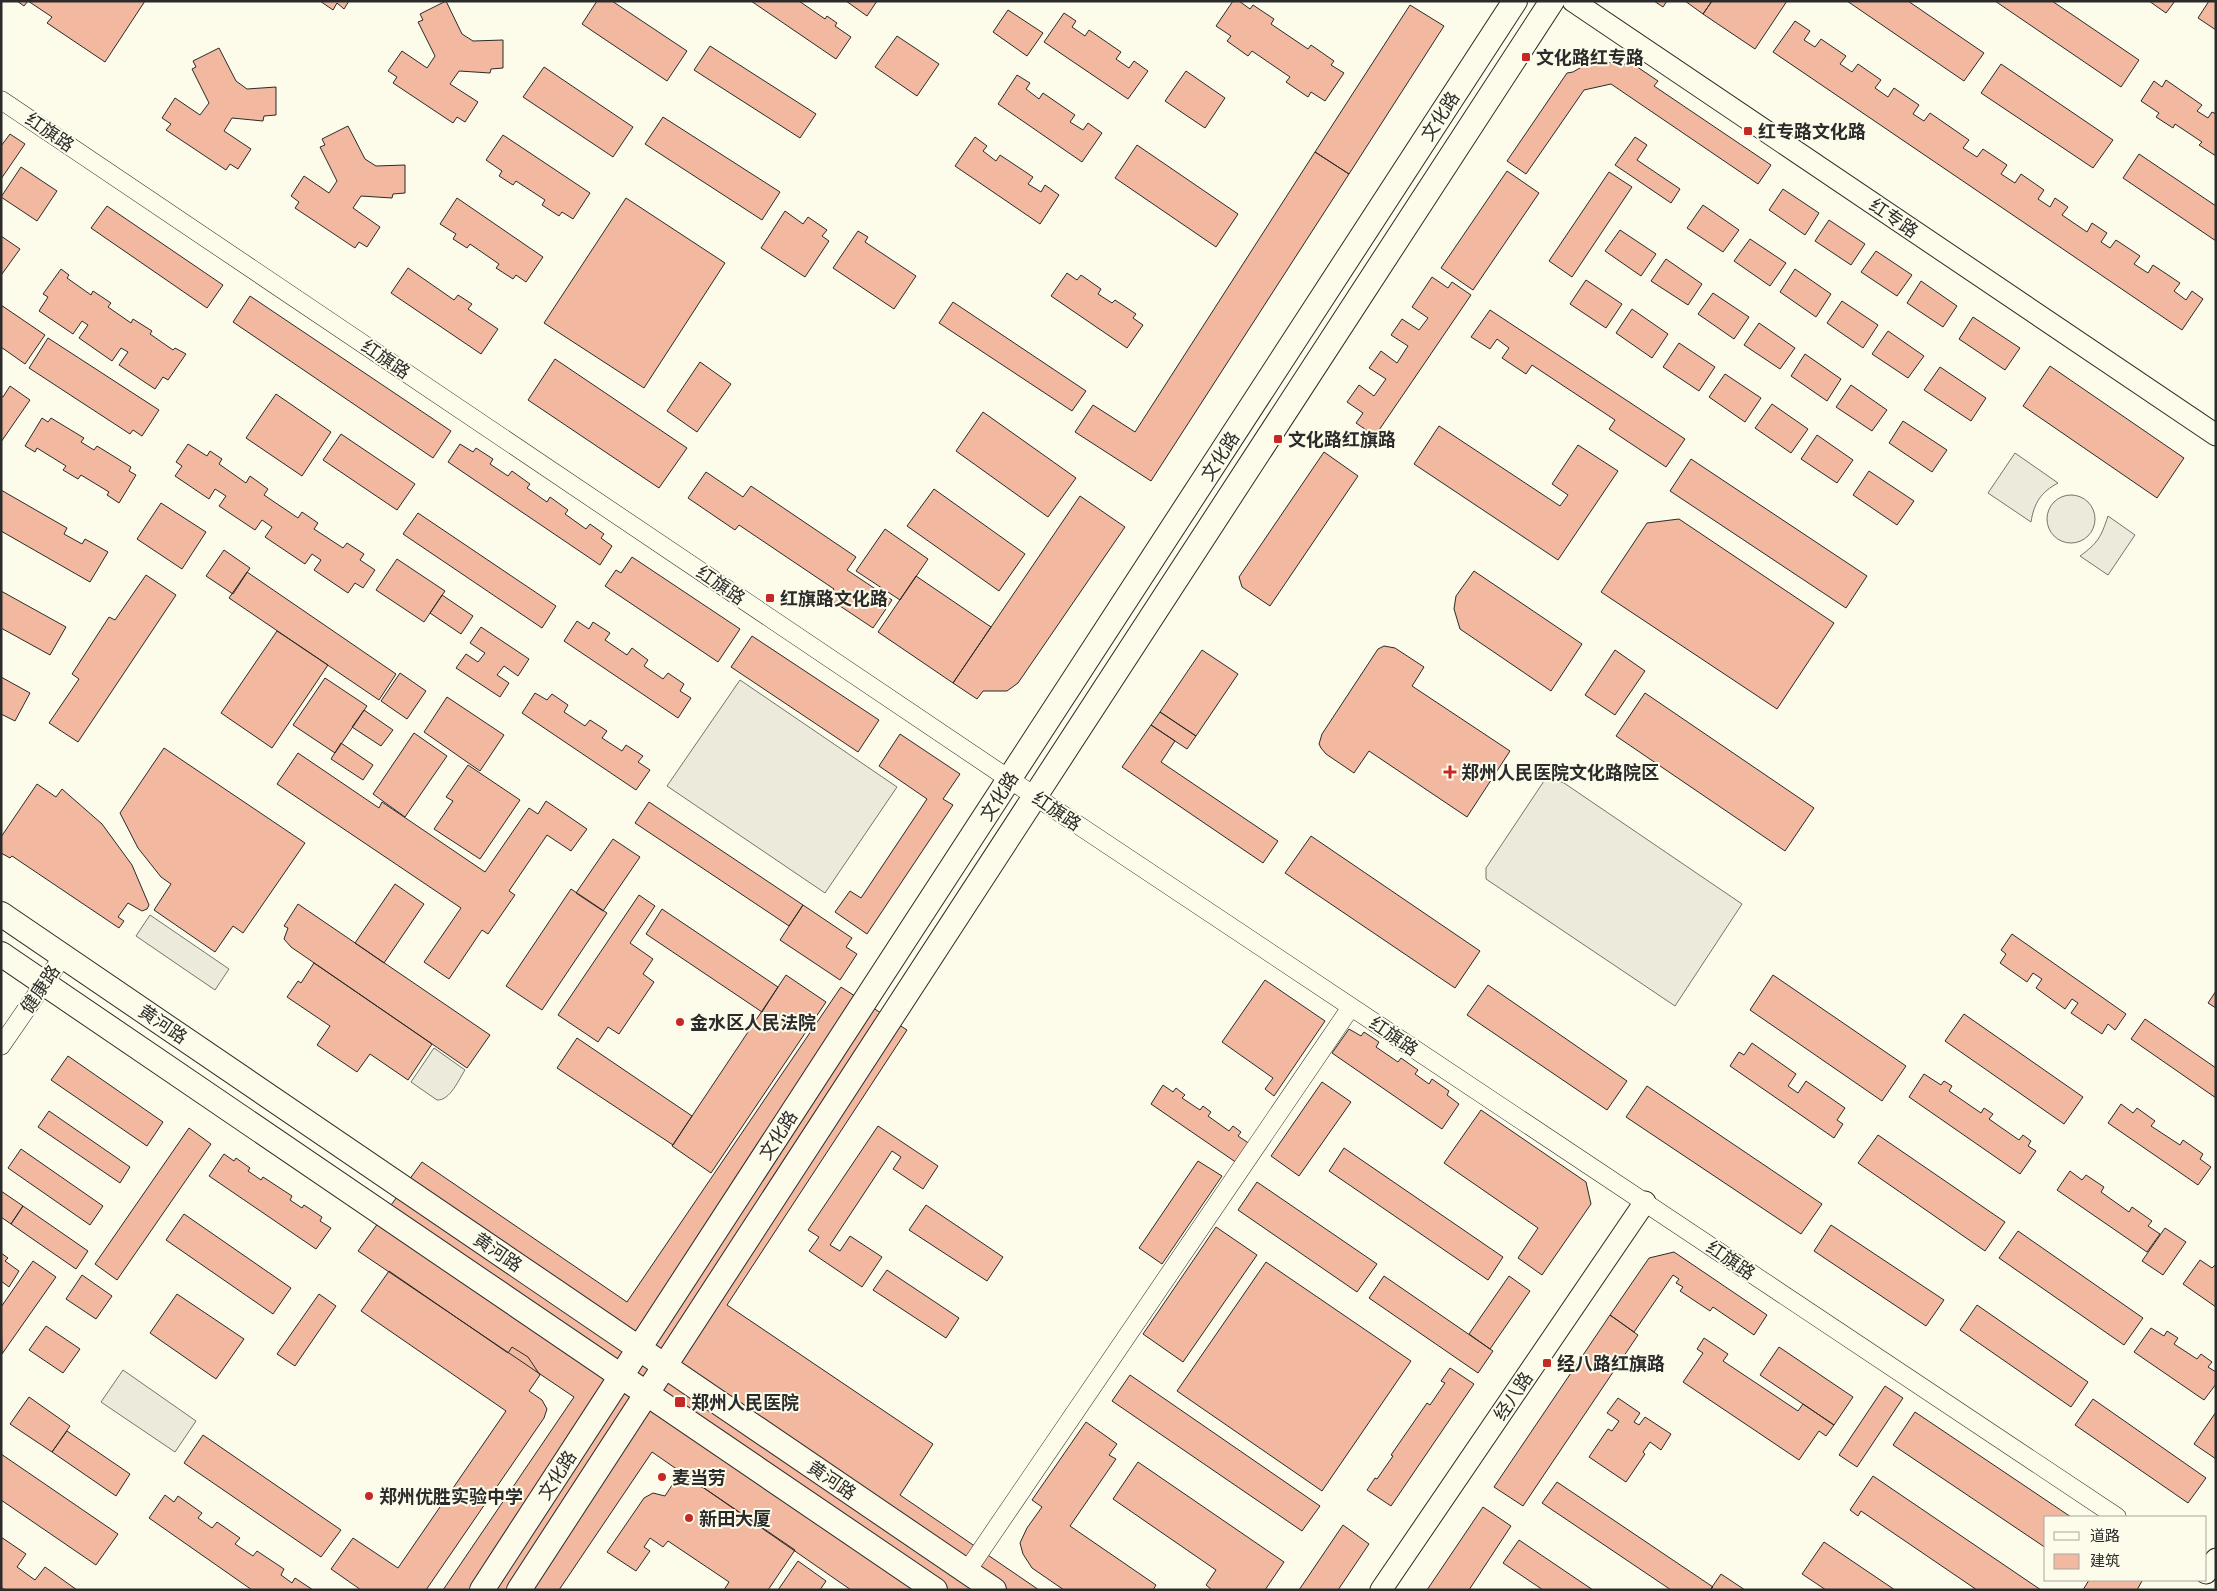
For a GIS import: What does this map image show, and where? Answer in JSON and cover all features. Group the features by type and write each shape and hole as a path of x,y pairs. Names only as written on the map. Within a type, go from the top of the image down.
{"main road":[{"name":"文化路","path":"482,1590 1515,1"},
{"name":"文化路","path":"519,1590 1552,1"},
{"name":"黄河路","path":"1,914 994,1590"},
{"name":"黄河路","path":"1,954 935,1590"}],"street":[{"name":"红专路","path":"1573,1 2216,435"},
{"name":"红旗路","path":"1,100 1009,780 2116,1516"},
{"name":"健康路","path":"1,1046 63,956"},
{"path":"967,1571 1351,1007"},
{"name":"经八路","path":"1381,1590 1645,1202"},
{"path":"2207,1573 2216,1559"}],"shaded area":[{"path":"2015,453 2058,483 2047,490 2039,499 2031,522 1988,493"},
{"path":"2066,495 2076,495 2088,502 2095,514 2095,524 2088,536 2076,543 2066,543 2058,539 2051,532 2047,524 2047,514 2051,506 2058,499"},
{"path":"2108,516 2135,535 2108,575 2080,556 2098,539"},
{"path":"740,680 897,787 825,893 667,786"},
{"path":"1553,779 1564,783 1742,904 1675,1006 1486,879 1486,868 1544,781"},
{"path":"150,915 229,969 215,990 136,936"},
{"path":"434,1048 465,1070 450,1093 446,1097 437,1100 411,1082"},
{"path":"123,1370 196,1421 175,1452 101,1402"}],"building":[{"path":"17,1 28,1 24,6"},
{"path":"28,1 145,1 105,62 47,23 52,17"},
{"path":"320,1 349,1 344,9 337,3 333,10"},
{"path":"446,1 462,34 473,41 503,40 503,68 491,69 490,73 459,71 450,84 478,102 465,122 457,117 453,123 393,83 397,77 388,71 402,51 427,68 435,56 418,22 423,20 420,14"},
{"path":"597,1 612,1 687,51 667,81 582,24"},
{"path":"751,1 799,1 825,19 827,16 837,23 835,26 851,37 836,59"},
{"path":"846,1 877,1 867,16"},
{"path":"1233,1 1239,1 1250,9 1253,5 1274,19 1271,24 1308,49 1311,45 1334,61 1331,65 1344,73 1325,101 1311,92 1308,97 1286,82 1290,77 1252,51 1248,56 1227,41 1231,36 1216,26"},
{"path":"1654,1 1667,1 1663,7"},
{"path":"1685,1 1712,1 1703,14"},
{"path":"1712,1 1787,1 1755,49 1703,14"},
{"path":"1847,1 1908,1 1984,53 1964,81"},
{"path":"1995,1 2052,1 2139,60 2121,87"},
{"path":"2149,1 2175,1 2166,13"},
{"path":"2209,1 2216,1 2216,30 2198,18"},
{"path":"1410,5 1444,26 1349,174 1315,152"},
{"path":"1008,10 1043,33 1027,56 993,32"},
{"path":"1064,13 1076,21 1072,27 1085,36 1089,30 1121,52 1116,59 1129,68 1134,61 1148,71 1128,99 1044,42"},
{"path":"1795,21 1810,31 1804,40 1815,47 1821,39 1846,56 1840,64 1852,72 1858,64 1881,80 1875,88 1888,97 1894,88 1919,105 1913,114 1924,121 1930,113 1969,140 1963,148 1977,157 1983,149 2007,165 2001,174 2015,183 2021,174 2044,190 2038,199 2050,207 2055,198 2068,207 2062,215 2087,232 2092,223 2107,233 2101,242 2110,248 2116,240 2140,256 2134,264 2148,273 2153,265 2180,283 2174,291 2186,300 2192,291 2203,299 2182,330 1773,52"},
{"path":"897,36 939,64 917,96 875,67"},
{"path":"710,46 816,114 800,138 694,70"},
{"path":"219,48 236,81 247,89 276,87 276,115 264,116 263,121 232,118 224,131 251,149 238,169 230,164 226,170 166,130 171,124 162,118 175,98 200,115 209,103 192,69 196,67 193,61"},
{"path":"1627,60 1658,81 1654,86 1771,165 1758,184 1611,84 1584,90 1526,174 1507,161 1567,73 1573,72 1590,62 1607,61 1612,64 1619,62 1624,65"},
{"path":"2001,64 2113,140 2093,168 1981,93"},
{"path":"544,67 633,127 613,157 523,97"},
{"path":"1186,71 1225,98 1205,128 1165,101"},
{"path":"1017,75 1030,83 1026,89 1039,99 1043,93 1075,115 1070,122 1083,130 1088,123 1102,133 1082,162 998,104"},
{"path":"2166,80 2202,105 2197,111 2208,118 2212,112 2216,114 2216,156 2199,145 2202,142 2175,124 2173,128 2156,117 2159,113 2141,101 2154,81 2162,87"},
{"path":"663,117 780,192 762,220 645,144"},
{"path":"348,126 365,159 376,166 405,165 405,193 393,194 392,198 361,196 353,208 380,227 367,247 359,242 355,248 295,208 299,202 291,196 304,176 329,193 337,181 320,147 325,145 322,139"},
{"path":"10,134 25,144 1,179 1,146"},
{"path":"503,135 590,193 573,219 562,212 559,216 542,205 545,200 516,181 513,185 499,176 502,171 486,160"},
{"path":"975,137 987,146 983,151 996,161 1000,155 1033,177 1028,184 1041,192 1045,185 1059,195 1040,224 955,166"},
{"path":"1635,137 1647,145 1637,160 1680,189 1671,203 1615,165"},
{"path":"1137,145 1238,214 1216,247 1115,178"},
{"path":"1315,152 1349,174 1151,481 1075,432 1093,405 1135,432"},
{"path":"2139,154 2216,206 2216,241 2123,178"},
{"path":"21,167 57,191 37,221 1,197"},
{"path":"1507,171 1539,193 1473,290 1441,268"},
{"path":"1609,172 1632,187 1572,277 1549,261"},
{"path":"1783,189 1819,213 1805,235 1769,210"},
{"path":"457,198 543,257 526,282 516,275 513,279 496,268 499,264 470,244 467,248 453,239 456,234 440,224"},
{"path":"626,198 725,263 644,388 544,323"},
{"path":"1703,205 1739,230 1723,252 1687,228"},
{"path":"107,206 223,285 207,308 91,228"},
{"path":"785,211 803,224 808,217 827,230 822,236 829,241 805,277 761,248"},
{"path":"1829,220 1865,244 1851,265 1815,241"},
{"path":"1620,230 1656,254 1641,276 1605,251"},
{"path":"858,231 868,237 865,242 916,276 894,309 833,268"},
{"path":"1,236 20,249 2,274 1,274"},
{"path":"1750,239 1786,263 1770,286 1734,261"},
{"path":"1876,251 1912,275 1897,296 1861,272"},
{"path":"1666,259 1702,284 1688,305 1651,281"},
{"path":"408,268 454,300 458,295 472,304 468,309 498,329 481,354 391,293"},
{"path":"61,269 69,275 67,278 91,295 93,291 111,303 108,307 131,323 133,319 152,331 150,334 173,350 175,348 186,354 168,380 163,377 155,389 119,365 128,352 121,348 112,361 79,338 88,325 82,321 73,334 39,311 48,297 43,294"},
{"path":"1795,269 1831,294 1816,317 1780,292"},
{"path":"1067,273 1077,280 1081,275 1101,289 1098,294 1112,303 1115,300 1136,314 1133,318 1143,325 1127,348 1051,296"},
{"path":"1432,277 1448,288 1452,282 1471,295 1375,436 1356,423 1363,413 1347,402 1359,385 1374,396 1386,379 1369,368 1381,351 1397,363 1408,346 1391,335 1402,319 1419,330 1428,318 1412,307"},
{"path":"1586,280 1622,304 1606,328 1570,304"},
{"path":"1921,281 1957,306 1943,327 1907,303"},
{"path":"1713,293 1749,317 1734,339 1698,314"},
{"path":"250,296 451,431 433,458 233,322"},
{"path":"1842,301 1878,325 1863,348 1827,323"},
{"path":"953,302 1086,391 1072,411 939,323"},
{"path":"1,305 45,335 25,364 1,347"},
{"path":"1632,309 1668,334 1652,358 1616,333"},
{"path":"1490,310 1685,439 1666,467 1609,429 1615,420 1532,365 1526,374 1502,358 1509,348 1497,339 1490,349 1471,337"},
{"path":"1973,317 2020,348 2005,370 1959,339"},
{"path":"1759,323 1795,348 1780,369 1744,345"},
{"path":"1888,331 1924,356 1908,378 1872,354"},
{"path":"48,338 159,410 142,436 133,430 130,434 29,368"},
{"path":"1679,343 1715,367 1699,391 1663,367"},
{"path":"1805,354 1841,379 1827,401 1791,376"},
{"path":"555,359 687,448 659,488 528,400"},
{"path":"700,362 731,384 697,432 667,411"},
{"path":"2050,366 2184,458 2157,498 2023,406"},
{"path":"1940,367 1986,398 1971,421 1924,390"},
{"path":"1725,374 1761,398 1745,422 1709,397"},
{"path":"1851,385 1887,410 1872,431 1836,407"},
{"path":"10,386 30,400 1,442 1,396 3,397"},
{"path":"276,394 331,432 302,476 246,438"},
{"path":"1772,404 1808,429 1791,453 1755,428"},
{"path":"983,412 1076,478 1048,517 956,451"},
{"path":"42,418 48,422 51,418 84,438 81,442 94,450 97,446 131,467 129,471 136,475 119,503 107,495 109,492 81,475 78,479 63,470 66,466 37,448 35,452 25,446"},
{"path":"1903,421 1947,450 1932,472 1889,443"},
{"path":"1439,426 1560,506 1568,495 1552,484 1578,445 1618,471 1558,560 1414,464"},
{"path":"341,434 415,484 397,510 323,460"},
{"path":"1817,435 1853,460 1837,483 1801,459"},
{"path":"188,444 207,456 210,451 222,459 219,464 246,483 250,476 268,489 264,495 298,518 302,512 318,523 314,529 343,548 347,543 364,554 360,560 375,570 363,588 355,583 348,593 314,570 321,560 312,554 305,564 265,537 272,527 262,520 255,530 219,506 226,496 215,489 209,499 175,476 182,466 176,462"},
{"path":"460,444 473,452 476,448 493,459 490,464 508,476 512,471 530,484 527,488 547,502 550,497 568,510 565,514 586,529 590,524 604,534 601,538 612,546 600,565 448,462"},
{"path":"1324,452 1358,476 1270,606 1242,587 1239,577"},
{"path":"1691,459 1867,576 1846,608 1670,491"},
{"path":"1869,471 1914,501 1897,525 1853,495"},
{"path":"706,472 743,497 751,486 856,557 847,570 892,600 873,628 828,598 834,589 739,525 735,530 688,498"},
{"path":"934,489 1025,554 999,591 907,526"},
{"path":"1,490 67,528 64,534 82,544 85,539 108,552 90,582 1,531"},
{"path":"1080,496 1125,527 1018,683 1007,691 983,691 977,699 953,683"},
{"path":"161,503 206,532 182,569 137,539"},
{"path":"418,513 556,606 542,628 403,534"},
{"path":"1679,519 1834,623 1777,709 1601,592 1647,523"},
{"path":"885,529 928,559 900,600 856,571"},
{"path":"224,550 250,568 233,594 206,576"},
{"path":"632,557 740,629 718,662 605,586 616,570 621,573"},
{"path":"397,559 445,591 424,622 376,590"},
{"path":"1474,571 1582,644 1551,691 1460,629 1454,609 1456,596"},
{"path":"247,572 396,674 379,700 229,598"},
{"path":"146,575 176,595 78,742 49,723 79,679 72,674 109,617 115,620"},
{"path":"916,576 991,627 953,683 878,632"},
{"path":"1,591 66,627 50,655 1,628"},
{"path":"442,595 473,616 461,634 430,613"},
{"path":"577,621 589,629 593,622 610,633 605,640 627,655 632,648 648,660 644,666 663,679 668,673 684,684 680,691 691,698 678,718 564,641"},
{"path":"481,627 529,659 518,676 504,666 497,675 509,683 500,697 456,668 466,654 478,662 485,653 470,643"},
{"path":"277,631 328,665 272,748 221,713"},
{"path":"752,636 879,720 858,752 731,667"},
{"path":"1384,646 1395,648 1424,667 1412,686 1510,751 1467,817 1369,751 1354,773 1326,754 1319,744 1322,734 1378,649"},
{"path":"1202,650 1238,674 1196,736 1160,712"},
{"path":"1615,650 1645,671 1615,715 1585,695"},
{"path":"400,673 426,691 407,719 381,701"},
{"path":"1,677 30,693 15,721 1,714"},
{"path":"325,678 367,706 335,753 293,725"},
{"path":"535,693 547,700 552,694 568,705 564,712 585,726 590,720 607,731 602,738 622,751 626,745 643,756 638,762 650,770 636,790 522,713"},
{"path":"1645,693 1814,808 1785,851 1616,736"},
{"path":"447,697 504,735 480,771 424,732"},
{"path":"364,710 393,730 381,746 352,727"},
{"path":"1160,712 1196,736 1187,749 1151,725"},
{"path":"1151,725 1175,741 1161,762 1278,841 1263,863 1122,767"},
{"path":"414,733 447,756 405,817 373,794"},
{"path":"900,734 960,774 943,799 953,805 867,934 835,912 850,891 861,898 927,799 879,766"},
{"path":"341,743 373,765 363,780 331,759"},
{"path":"164,748 305,843 243,933 233,926 215,952 154,910 171,884 161,877 138,848 120,813"},
{"path":"298,753 379,808 382,802 485,872 529,808 538,814 546,801 587,829 571,851 547,835 509,891 515,895 488,934 482,930 449,979 424,962 461,908 277,784"},
{"path":"468,765 520,800 480,859 434,829 453,801 446,797"},
{"path":"37,784 56,797 62,789 102,824 132,865 149,905 147,909 142,911 128,903 118,917 124,921 119,928 12,856 10,858 1,853 1,837"},
{"path":"649,802 803,905 789,926 635,823"},
{"path":"1311,836 1480,951 1455,988 1285,873"},
{"path":"613,839 640,857 603,911 576,893"},
{"path":"395,884 424,904 384,963 355,943"},
{"path":"571,889 607,913 542,1010 506,986"},
{"path":"639,895 655,906 630,943 653,959 643,974 654,982 619,1034 608,1027 598,1042 558,1015"},
{"path":"298,904 490,1035 467,1068 291,947 284,939 288,928 284,926"},
{"path":"803,905 852,938 846,947 857,954 840,980 780,940"},
{"path":"662,909 778,987 762,1012 646,934"},
{"path":"2012,934 2126,1014 2115,1030 2108,1024 2102,1034 2071,1013 2078,1003 2072,999 2065,1009 2036,988 2042,979 2033,973 2027,982 2000,963 2006,954 2001,950"},
{"path":"314,963 432,1044 408,1080 370,1054 357,1072 317,1045 330,1026 287,997 298,981 301,983"},
{"path":"786,975 826,1002 711,1173 672,1146"},
{"path":"1773,975 1906,1066 1882,1101 1750,1010"},
{"path":"1265,980 1325,1021 1274,1096 1265,1089 1273,1078 1222,1042"},
{"path":"1488,985 1627,1081 1607,1110 1467,1015"},
{"path":"841,987 907,1030 727,1305 933,1444 900,1495 1039,1590 851,1590 652,1452 559,1590 443,1590 574,1397 358,1251 422,1162 627,1302"},
{"path":"2216,991 2216,1008 2208,1003"},
{"path":"1964,1014 2083,1097 2064,1124 1945,1041"},
{"path":"2145,1019 2216,1068 2216,1098 2131,1039"},
{"path":"1349,1029 1361,1036 1364,1032 1379,1042 1376,1047 1398,1062 1401,1058 1418,1070 1415,1074 1429,1084 1432,1079 1449,1091 1447,1095 1459,1104 1442,1129 1332,1053"},
{"path":"577,1038 692,1116 673,1145 557,1068"},
{"path":"1752,1043 1796,1074 1788,1086 1798,1093 1806,1081 1845,1108 1837,1120 1843,1124 1834,1138 1730,1066 1739,1052 1744,1055"},
{"path":"68,1056 163,1122 147,1146 51,1080"},
{"path":"1924,1074 1941,1085 1944,1081 1952,1086 1949,1091 1981,1113 1984,1108 1993,1114 1989,1119 2019,1140 2023,1135 2031,1141 2028,1146 2036,1151 2020,1174 1909,1097"},
{"path":"1322,1082 1351,1102 1299,1176 1271,1156"},
{"path":"1163,1085 1173,1092 1176,1088 1185,1095 1182,1098 1200,1110 1203,1106 1211,1112 1208,1116 1229,1131 1233,1126 1241,1132 1238,1136 1250,1144 1237,1163 1151,1104"},
{"path":"1647,1086 1822,1204 1801,1234 1626,1117"},
{"path":"2121,1104 2133,1113 2137,1108 2155,1121 2151,1126 2180,1145 2183,1140 2203,1154 2200,1159 2211,1167 2198,1185 2108,1123"},
{"path":"1481,1110 1586,1182 1591,1204 1542,1275 1518,1258 1538,1228 1444,1163"},
{"path":"49,1111 130,1167 120,1183 38,1127"},
{"path":"878,1126 938,1166 923,1189 893,1169 901,1157 892,1151 830,1245 840,1251 850,1236 882,1257 862,1287 809,1251 819,1237 808,1230"},
{"path":"189,1128 211,1144 117,1280 95,1264"},
{"path":"1878,1135 2005,1222 1985,1251 1858,1163"},
{"path":"1344,1148 1503,1257 1488,1280 1329,1171"},
{"path":"21,1149 103,1206 90,1225 8,1168"},
{"path":"224,1154 234,1161 236,1158 250,1168 248,1171 261,1180 263,1177 292,1196 290,1200 302,1208 304,1205 322,1217 320,1221 331,1228 316,1249 209,1176"},
{"path":"1198,1161 1222,1176 1162,1264 1139,1248"},
{"path":"2070,1171 2082,1180 2086,1175 2104,1187 2101,1192 2129,1212 2132,1207 2152,1221 2148,1226 2160,1234 2147,1252 2057,1190"},
{"path":"1257,1182 1377,1264 1357,1292 1238,1210"},
{"path":"1,1191 23,1206 11,1224 1,1217"},
{"path":"926,1205 1003,1257 987,1281 909,1230"},
{"path":"23,1206 88,1251 76,1269 11,1224"},
{"path":"184,1214 291,1288 273,1314 166,1240"},
{"path":"1831,1225 1944,1300 1926,1326 1814,1251"},
{"path":"1216,1227 1257,1255 1183,1362 1143,1334"},
{"path":"2165,1228 2186,1242 2163,1275 2142,1261"},
{"path":"2018,1231 2143,1318 2124,1345 1999,1258"},
{"path":"1674,1252 1767,1315 1754,1335 1713,1307 1710,1311 1680,1291 1683,1287 1676,1283 1679,1279 1673,1275 1634,1332 1610,1315 1649,1258"},
{"path":"1,1253 8,1258 5,1261 19,1271 9,1287 1,1281"},
{"path":"2200,1260 2212,1268 2216,1264 2216,1307 2183,1284"},
{"path":"33,1261 56,1277 2,1354 1,1307"},
{"path":"1266,1262 1411,1361 1322,1491 1177,1391"},
{"path":"887,1270 959,1318 946,1338 873,1290"},
{"path":"389,1271 508,1353 512,1347 528,1357 540,1375 529,1391 542,1400 547,1409 544,1418 426,1590 361,1590 331,1569 353,1538 398,1568 506,1411 361,1311"},
{"path":"82,1275 112,1296 96,1319 66,1299"},
{"path":"1384,1276 1493,1351 1478,1373 1369,1298"},
{"path":"1509,1276 1530,1291 1490,1349 1469,1334"},
{"path":"177,1294 244,1339 216,1379 150,1333"},
{"path":"319,1294 336,1306 295,1366 277,1354"},
{"path":"1977,1305 2088,1382 2071,1407 1960,1330"},
{"path":"1610,1315 1638,1335 1523,1506 1494,1487"},
{"path":"46,1326 80,1349 63,1373 29,1350"},
{"path":"2151,1328 2164,1336 2167,1331 2178,1338 2174,1344 2197,1359 2201,1354 2212,1362 2208,1367 2216,1372 2216,1384 2204,1400 2134,1352"},
{"path":"1704,1338 1728,1354 1723,1361 1798,1411 1803,1404 1834,1425 1826,1436 1819,1431 1799,1460 1683,1382 1703,1353 1697,1349"},
{"path":"1779,1347 1853,1397 1834,1425 1760,1375"},
{"path":"1450,1368 1474,1384 1391,1506 1367,1490 1393,1456 1391,1455 1427,1403 1430,1405 1445,1383 1441,1381"},
{"path":"1130,1375 1320,1506 1302,1531 1112,1401"},
{"path":"1885,1386 1903,1398 1857,1467 1839,1455"},
{"path":"29,1397 70,1426 52,1452 10,1424"},
{"path":"1618,1398 1640,1413 1634,1422 1639,1425 1645,1417 1671,1434 1661,1450 1650,1442 1643,1452 1645,1454 1626,1482 1589,1457 1608,1429 1612,1431 1619,1421 1607,1413"},
{"path":"2093,1399 2206,1478 2188,1503 2075,1425"},
{"path":"1915,1412 2070,1516 2044,1516 2044,1547 1893,1445"},
{"path":"2216,1412 2216,1459 2194,1444"},
{"path":"1086,1422 1117,1444 1109,1455 1116,1459 1070,1526 1156,1585 1153,1590 1064,1590 1032,1568 1023,1554 1020,1543 1027,1528 1042,1507 1032,1500"},
{"path":"67,1431 130,1474 116,1496 52,1452"},
{"path":"203,1435 341,1530 321,1557 184,1463"},
{"path":"1,1454 118,1534 96,1565 1,1500"},
{"path":"1138,1462 1284,1562 1265,1590 1212,1590 1206,1585 1216,1570 1113,1499"},
{"path":"1873,1476 2041,1590 1977,1590 1861,1511 1858,1516 1850,1510"},
{"name":"新田大厦","path":"676,1479 685,1480 704,1488 795,1550 768,1590 724,1590 729,1582 668,1541 663,1547 650,1538 644,1547 650,1551 636,1571 607,1552 644,1498 653,1493 665,1496"},
{"path":"1557,1482 1713,1587 1710,1590 1671,1590 1542,1503"},
{"path":"165,1495 174,1502 178,1496 202,1513 198,1518 212,1528 217,1522 240,1538 235,1544 253,1556 257,1551 284,1569 281,1575 292,1583 295,1578 313,1590 252,1590 149,1518"},
{"path":"1483,1507 1511,1526 1469,1590 1427,1590"},
{"path":"1343,1525 1369,1544 1338,1590 1299,1590"},
{"path":"1,1537 26,1554 17,1567 35,1580 45,1567 77,1590 5,1590 1,1587"},
{"path":"1519,1540 1593,1590 1543,1590 1503,1563"},
{"path":"1824,1542 1895,1590 1826,1590 1802,1574"},
{"path":"798,1561 826,1581 820,1590 778,1590"},
{"path":"1721,1574 1745,1590 1710,1590"},
{"path":"2088,1581 2142,1581 2137,1590 2083,1590"}],"place":[{"name":"文化路红专路","path":"1526,57"},
{"name":"红专路文化路","path":"1748,131"},
{"name":"文化路红旗路","path":"1278,439"},
{"name":"红旗路文化路","path":"770,598"},
{"name":"郑州人民医院文化路院区","path":"1450,772"},
{"name":"金水区人民法院","path":"680,1022"},
{"name":"经八路红旗路","path":"1547,1363"},
{"name":"郑州人民医院","path":"680,1402"},
{"name":"麦当劳","path":"662,1477"},
{"name":"郑州优胜实验中学","path":"369,1496"},
{"name":"新田大厦","path":"689,1518"}]}
